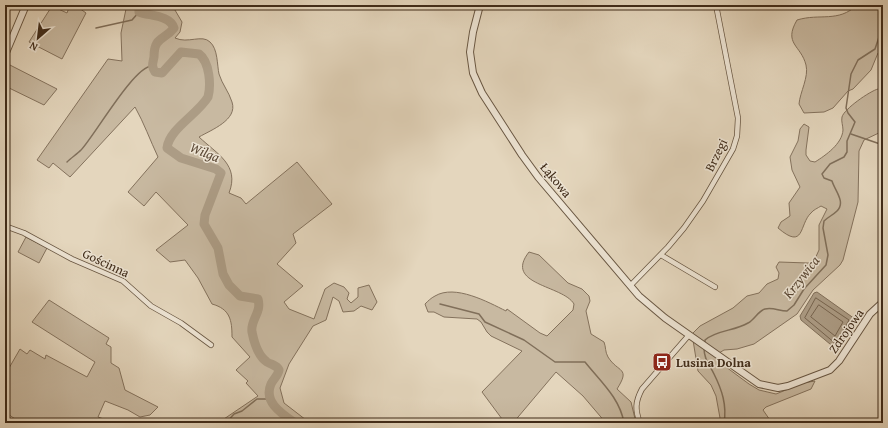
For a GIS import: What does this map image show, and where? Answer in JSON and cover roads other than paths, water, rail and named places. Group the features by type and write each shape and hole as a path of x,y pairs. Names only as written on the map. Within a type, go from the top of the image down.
{"street":[{"path":"5,55 26,5"},
{"name":"Łąkowa","path":"480,5 473,32 470,52 473,73 482,93 535,172 630,286 650,306 689,335"},
{"name":"Brzegi","path":"630,286 661,255 684,228 722,171 733,149 737,136 738,118 735,99 716,5"},
{"name":"Gościnna","path":"5,226 24,233 72,260 123,281 151,306 182,323 210,345"},
{"path":"661,255 715,288"},
{"name":"Zdrojowa","path":"689,335 759,384 773,387 788,386 823,374 835,366 870,314 883,302"},
{"path":"640,423 636,412 637,400 642,390 689,335"}],"water":[{"path":"817,292 855,319 840,347 836,349 801,320 800,316 814,293"}],"waterway":[{"name":"Wilga","path":"139,5 139,12 164,18 172,24 174,28 156,45 153,64 155,72 162,73 181,52 199,54 203,58 207,68 209,74 208,97 173,134 167,148 181,158 216,169 221,173 205,215 204,224 218,248 223,274 229,285 240,296 258,299 259,304 252,328 254,340 261,356 279,370 271,384 269,390 270,396 275,407 295,423"},
{"path":"96,28 132,20 139,12"},
{"name":"Krzywica","path":"705,344 705,340 715,334 743,326 760,311 771,308 787,311 794,305 804,289 826,265 828,255 823,228 824,221 837,211 840,200 832,181 824,178 822,174 830,164 844,157 847,152 847,141 855,122 846,108 851,74 858,60 875,49 883,25"},
{"path":"67,162 81,150 115,102 135,77 144,69 152,66"},
{"path":"851,134 883,145"},
{"path":"440,304 479,314 485,322 524,340 555,362 585,362 614,398 622,414 624,423"},
{"name":"Krzywica","path":"704,348 706,358 717,380 723,398 725,410 724,423"},
{"path":"226,423 234,414 242,411 257,399 270,399"}],"place":[{"name":"Lusina Dolna","path":"662,362"}]}
